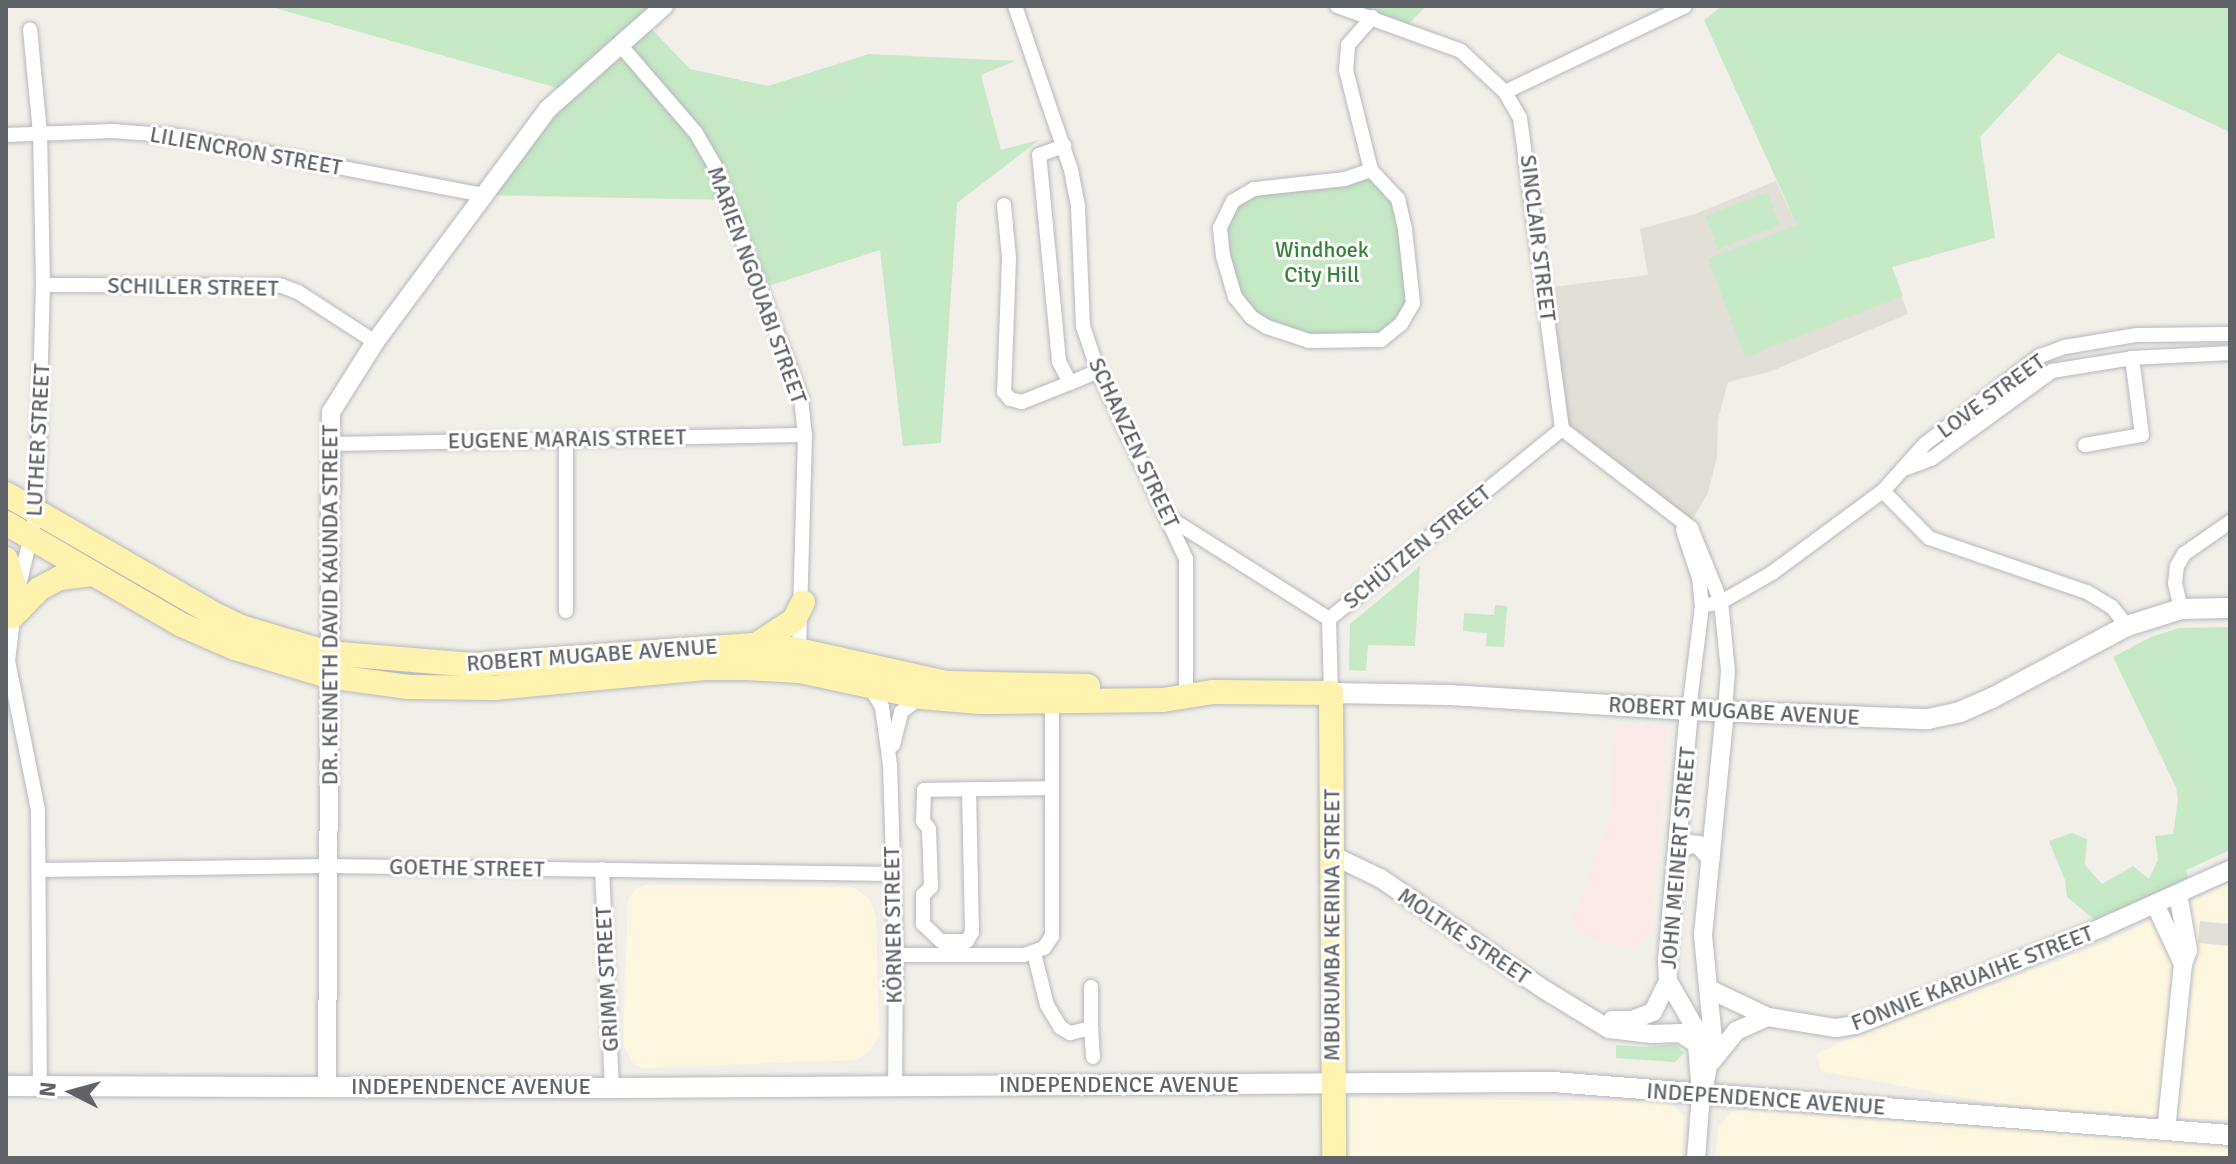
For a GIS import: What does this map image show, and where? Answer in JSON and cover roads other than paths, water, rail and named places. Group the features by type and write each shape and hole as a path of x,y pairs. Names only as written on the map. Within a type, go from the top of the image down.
{"main road":[{"name":"ROBERT MUGABE AVENUE","path":"6,494 167,590 220,617 328,664 453,689 707,668 823,675 921,697 980,702 1052,694 1186,692 1450,695 1914,720 1960,712 2127,626 2181,609 2230,608"},
{"name":"ROBERT MUGABE AVENUE","path":"6,523 195,631 266,659 328,664 474,665 756,645 844,659 932,681 1052,694"},
{"path":"6,559 15,606 60,578 94,574"},
{"path":"756,645 788,626 802,608 824,651 844,659"},
{"name":"MBURUMBA KERINA STREET","path":"1331,693 1334,1158"},
{"name":"INDEPENDENCE AVENUE","path":"6,1086 612,1088 1553,1082 2230,1135"}],"street":[{"name":"DR. KENNETH DAVID KAUNDA STREET","path":"327,1087 331,412 375,342 483,195 566,90 622,47 664,6"},
{"name":"SCHANZEN STREET","path":"1015,6 1064,146 1078,207 1083,326 1098,371 1170,518 1186,559 1186,692"},
{"name":"SINCLAIR STREET","path":"1337,6 1461,51 1505,92 1520,118 1527,145 1562,429"},
{"path":"1505,92 1685,6"},
{"path":"1371,170 1345,179 1254,189 1233,201 1220,228 1223,256 1235,297 1251,317 1267,327 1309,341 1381,340 1401,324 1413,303 1405,229 1398,199 1371,170 1346,70 1348,45 1372,17"},
{"name":"LUTHER STREET","path":"30,29 40,133 43,285 37,510 15,606 8,661 38,810 41,870 40,1086"},
{"name":"MARIEN NGOUABI STREET","path":"622,47 696,133 714,164 794,377 804,414 805,435 802,608 798,650"},
{"name":"LILIENCRON STREET","path":"6,135 113,131 177,136 483,195"},
{"path":"1064,146 1039,155 1059,361 1070,383"},
{"path":"1004,205 1009,258 1006,397 1022,402 1098,371"},
{"name":"SCHILLER STREET","path":"43,285 282,286 298,292 375,342"},
{"name":"LOVE STREET","path":"1702,606 1721,602 1772,573 1883,491 1907,468 1925,444 2040,356 2065,347 2137,335 2230,334"},
{"name":"LOVE STREET","path":"1907,468 1931,459 2052,371 2132,358 2230,353"},
{"path":"2085,445 2142,435 2132,358"},
{"path":"1562,429 1689,525 1721,602 1727,649 1725,711"},
{"name":"SCHÜTZEN STREET","path":"1331,693 1329,619 1562,429"},
{"name":"EUGENE MARAIS STREET","path":"329,444 805,435"},
{"path":"566,439 566,611"},
{"path":"1883,491 1929,538 2087,592 2112,607 2127,626"},
{"path":"1170,518 1329,619"},
{"path":"1682,521 1699,578 1702,606 1689,710"},
{"path":"2181,609 2175,584 2177,566 2184,554 2230,522"},
{"path":"798,650 807,668 823,675"},
{"name":"KÖRNER STREET","path":"868,684 882,707 890,765 896,955 895,1086"},
{"path":"896,955 1039,950 1052,936 1052,694"},
{"name":"KÖRNER STREET","path":"890,765 901,712 921,697"},
{"name":"JOHN MEINERT STREET","path":"1689,710 1669,931 1668,981 1694,1026 1697,1044 1701,1095 1696,1158"},
{"name":"JOHN MEINERT STREET","path":"1701,1095 1711,1064 1709,989 1703,935 1725,711"},
{"path":"969,790 972,932 967,941 941,941 923,924 923,895 931,887 929,829 923,821 922,794 928,789 1052,788"},
{"path":"1678,852 1695,844 1706,850 1711,859"},
{"name":"MOLTKE STREET","path":"1334,856 1380,878 1609,1029 1652,1034 1680,1033 1697,1044"},
{"name":"GOETHE STREET","path":"41,870 328,866 893,874"},
{"name":"GRIMM STREET","path":"602,869 612,1088"},
{"name":"FONNIE KARUAIHE STREET","path":"1709,989 1768,1017 1836,1028 1856,1025 2155,904 2230,870"},
{"path":"2166,1131 2188,941 2178,894"},
{"path":"2155,904 2183,964"},
{"path":"1039,950 1047,1005 1060,1027 1070,1033 1091,1028"},
{"path":"1593,1019 1645,1017 1653,1012 1668,981"},
{"path":"1091,987 1093,1057"},
{"path":"1711,1064 1727,1038 1768,1017"}],"park label":[{"name":"Windhoek City Hill","path":"1322,262"}]}
